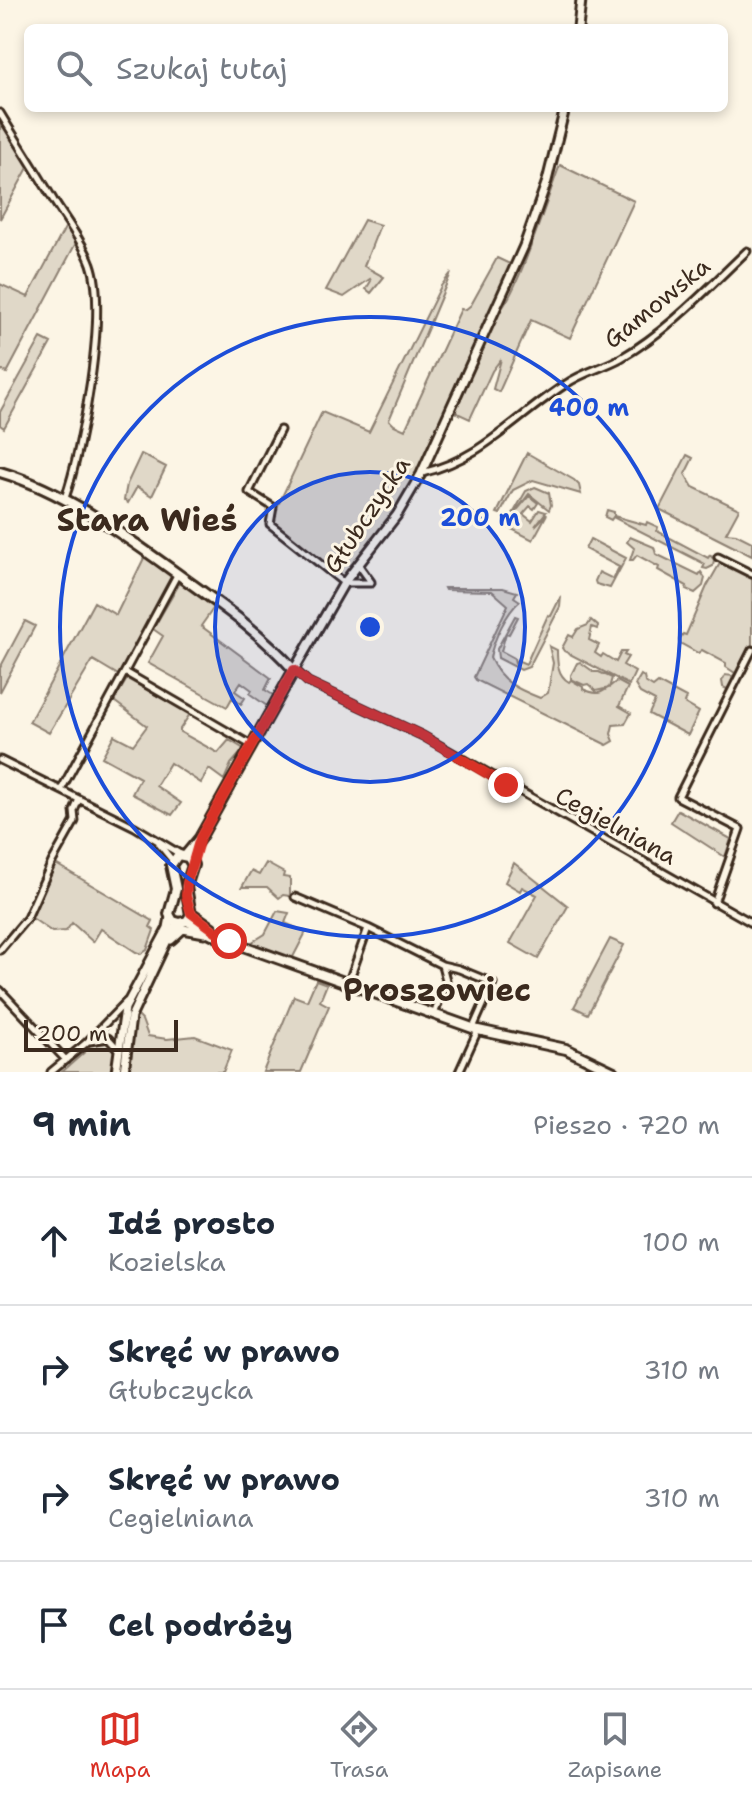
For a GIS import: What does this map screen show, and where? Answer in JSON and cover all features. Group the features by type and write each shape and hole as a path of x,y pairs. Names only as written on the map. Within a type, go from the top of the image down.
{"main road":[{"path":"578,24 581,0"},
{"name":"Głubczycka","path":"183,858 200,838 344,583 397,515 421,474 520,257 547,181 564,112"},
{"path":"0,472 30,483 80,509 178,574 241,620 294,670"},
{"path":"116,1072 122,1017 128,1000 168,928 169,911 176,889 171,868 183,858 193,868 185,892 186,919"},
{"path":"170,917 186,919 229,941"},
{"path":"186,919 218,937"},
{"path":"124,1072 131,1017 140,994 172,930 186,919"},
{"path":"164,948 183,929 218,937 476,1030 561,1048 614,1072"}],"street":[{"path":"0,113 75,233 95,277 92,376 65,498"},
{"name":"Gamowska","path":"421,474 446,468 476,453 566,384 623,357 690,305 747,251"},
{"path":"280,430 249,492 273,507 270,524 344,583 371,583 358,564"},
{"path":"718,557 752,574"},
{"path":"61,790 178,574"},
{"path":"714,903 740,829 678,797 752,650"},
{"name":"Cegielniana","path":"294,670 308,682 423,736 752,923"},
{"path":"125,672 252,745"},
{"path":"0,760 135,827 183,858"},
{"path":"0,950 27,918 52,862 75,821 74,811 79,799"},
{"path":"295,897 368,928 442,965 493,983 459,1072"},
{"path":"348,984 368,928"},
{"path":"434,1015 446,980 442,965"},
{"path":"0,990 66,1060"},
{"path":"51,1072 86,1043 128,1000"},
{"path":"86,1043 106,1037 118,1049"}],"shaded area":[{"path":"0,117 30,164 0,219"},
{"path":"560,165 634,201 570,338 531,320 499,392 493,389 501,359 492,371 470,419 455,409 499,311 514,287"},
{"path":"364,220 380,225 364,266 384,277 371,293 366,289 370,279 344,297 326,290"},
{"path":"67,224 77,241 7,373 0,369 0,284 28,297"},
{"path":"497,258 512,265 412,482 388,520 343,577 272,523 322,412 369,432 441,286 451,273 389,420 405,430 461,309 465,310 471,305"},
{"path":"41,338 51,343 4,428 0,425 0,412"},
{"path":"527,453 574,480 581,494 533,480 513,490 500,514 497,513"},
{"path":"141,454 166,467 152,496 137,487 128,503 124,500 127,484"},
{"path":"687,455 693,458 685,474 693,487 739,509 726,533 752,542 752,556 659,509"},
{"path":"535,487 549,493 549,510 529,494 513,515 529,496 538,503 534,509 530,506 523,514 532,521 539,510 546,512 535,526 547,514 533,540 506,526 526,491"},
{"path":"607,510 614,512 614,516 658,527 657,531 708,558 710,555 714,560 713,566 703,568 705,564 613,517 611,520 605,517"},
{"path":"630,537 654,547 656,554 699,575 701,572 705,578 703,586 695,593 637,555 630,560 634,548 627,542"},
{"path":"590,539 626,558 610,588 595,581 599,572 613,579 619,567 585,549"},
{"path":"145,556 172,577 120,676 93,660 49,733 29,722 94,602 116,615"},
{"path":"724,562 752,576 752,647 732,686 727,689 722,681 725,675 733,676 735,673 726,667 726,663 702,650 698,653 679,640 683,634 686,635 707,586"},
{"path":"181,581 215,606 201,626 271,678 265,690 273,695 267,706 250,694 252,690 241,682 235,691 245,698 241,704 232,698 227,707 148,663 163,636 153,629"},
{"path":"444,588 503,588 517,592 514,597 520,601 501,627 490,658 499,673 517,688 540,698 548,693 553,663 549,646 557,650 560,672 569,682 571,680 594,693 602,692 617,681 628,687 619,706 631,713 625,724 613,725 611,734 614,741 607,745 476,680 474,677 508,605 492,591"},
{"path":"561,596 560,607 529,667 521,670 498,658 497,649 515,616 518,617 509,634 506,633 501,651 514,658 515,663 517,660 526,664 548,615 551,616"},
{"path":"591,620 598,626 597,629 592,627 589,640 599,645 595,653 616,662 621,652 626,652 624,655 628,657 623,665 635,672 629,685 562,648 569,635 573,637"},
{"path":"25,621 35,626 0,692 0,668"},
{"path":"580,662 594,672 612,678 609,688 596,691 588,684 571,679"},
{"path":"641,675 653,687 658,683 686,698 684,703 699,712 688,735 649,714 655,701 640,693 635,685"},
{"path":"127,679 190,714 180,732 218,753 229,740 244,749 231,764 224,780 209,769 201,783 170,763 156,786 181,803 172,815 132,794 140,778 102,757 114,735 133,745 147,726 114,701"},
{"path":"678,810 731,839 725,857 671,822"},
{"path":"54,863 153,921 150,927 154,930 147,950 141,954 136,952 101,929 93,942 72,923 66,931 52,932 32,918"},
{"path":"266,863 284,873 283,877 290,878 290,896 279,898 267,887 242,887 251,871 259,875"},
{"path":"514,863 568,906 538,959 510,943 537,895 522,887 520,891 505,882"},
{"path":"277,911 289,913 285,923 306,932 292,959 249,944 265,934"},
{"path":"610,939 624,945 588,1014 574,1007"},
{"path":"316,980 327,984 320,1001 329,1006 301,1072 263,1072 294,996 307,1001"},
{"path":"135,1013 142,1020 148,1036 167,1039 195,1036 232,1050 223,1072 126,1072"},
{"path":"105,1040 115,1049 113,1072 62,1072 88,1047"}],"district":[{"name":"Stara Wieś","path":"147,519"},
{"name":"Proszowiec","path":"437,989"}],"route":[{"path":"229,941 191,913 186,887 200,838 294,670 308,682 423,736 506,785"}]}
